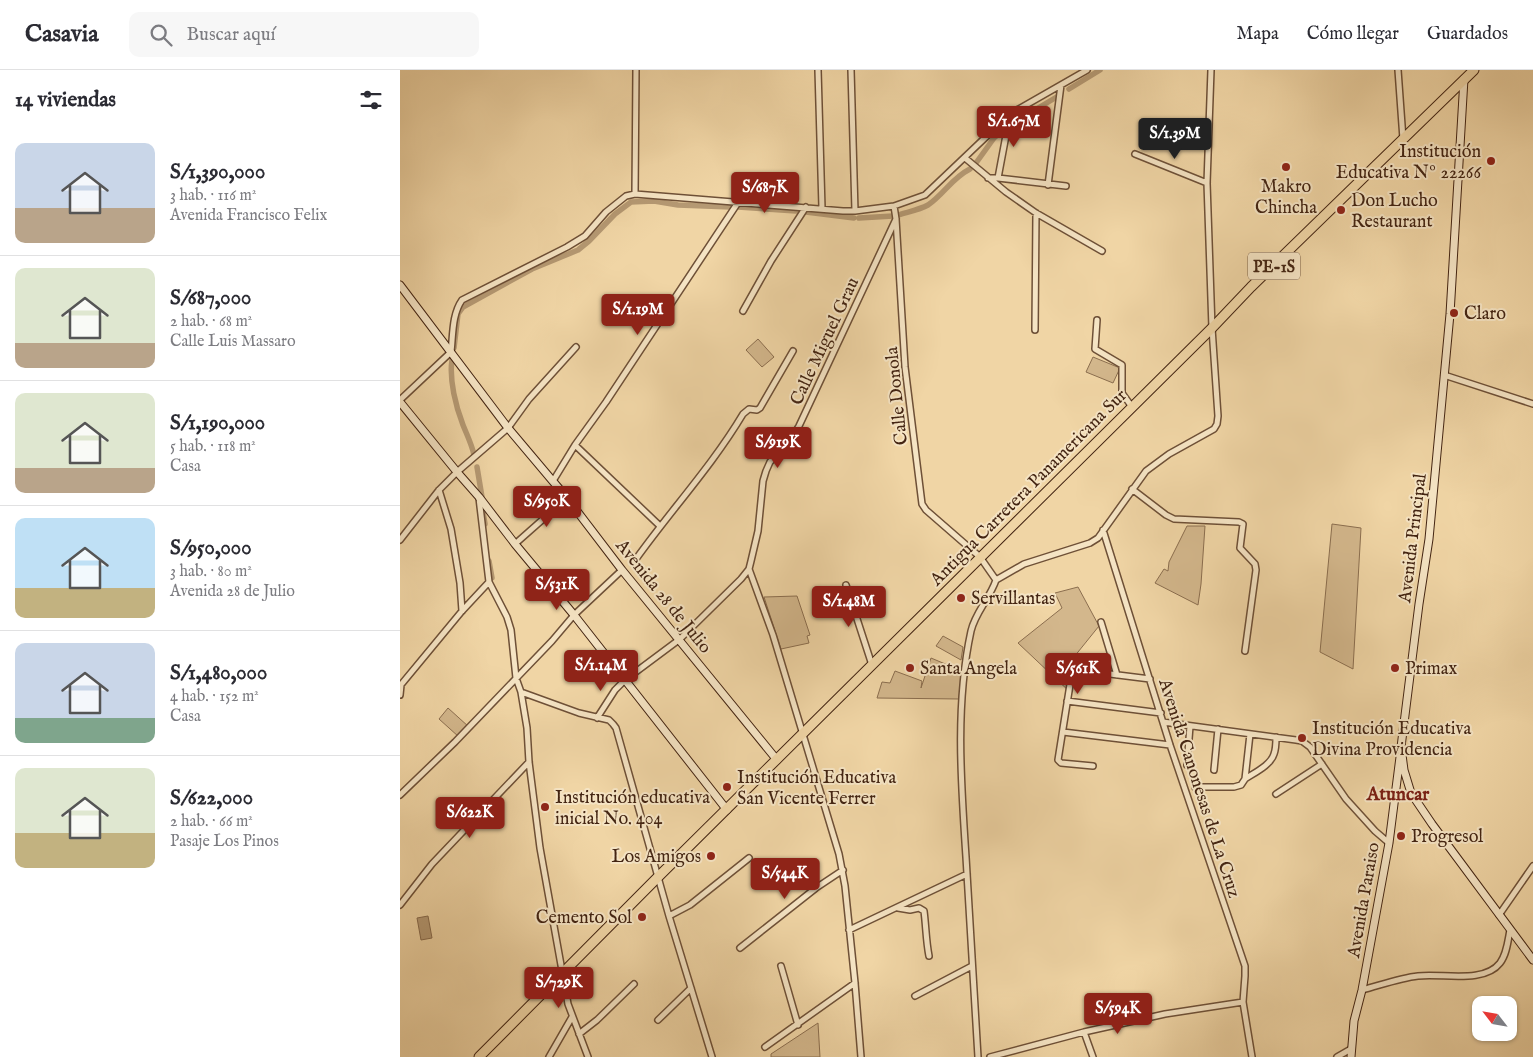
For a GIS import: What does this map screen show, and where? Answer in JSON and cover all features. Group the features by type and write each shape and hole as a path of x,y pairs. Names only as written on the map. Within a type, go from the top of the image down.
{"highway":[{"name":"Antigua Carretera Panamericana Sur","path":"479,1057 1252,287 1474,70"}],"main road":[{"name":"Avenida Principal","path":"1464,80 1450,314 1429,539 1418,604 1401,747 1404,770 1411,793 1533,960"},
{"name":"Avenida 28 de Julio","path":"400,285 508,428 567,498 622,570 777,760"},
{"path":"400,401 574,615 727,810"},
{"name":"Avenida Paraiso","path":"1351,1053 1354,1021 1362,990 1389,843 1401,747"},
{"path":"1395,794 1401,791 1411,793"}],"street":[{"path":"635,194 636,70"},
{"path":"818,70 822,208"},
{"path":"851,70 855,211"},
{"path":"400,401 451,352 455,314 457,306 462,300 585,236 606,212 626,196 635,194 855,211 894,206 926,195 1010,114 1087,70"},
{"path":"978,1057 962,778 962,700 964,672 972,629 992,592 996,580 1024,564 1090,543 1098,538 1146,471 1169,454 1214,429 1217,424 1207,183 1211,70"},
{"path":"1398,70 1403,139"},
{"path":"1048,185 1061,85"},
{"path":"998,178 1010,114"},
{"path":"1136,154 1207,183"},
{"path":"965,158 988,178 1036,213 1102,251"},
{"path":"988,178 1066,186"},
{"path":"553,481 575,445 606,402 739,201"},
{"name":"Calle Donola","path":"894,206 905,367 922,504 926,510 980,557 996,580"},
{"path":"744,311 771,261 806,207"},
{"path":"1035,330 1036,213"},
{"name":"Calle Miguel Grau","path":"597,718 615,690 625,680 680,639 749,569 758,531 763,481 766,471 770,462 791,439 799,426 896,219"},
{"path":"1097,320 1095,349 1122,365 1122,393 1132,407"},
{"path":"400,540 439,490 456,472 508,428 528,399 576,347"},
{"path":"636,559 717,455 743,414 749,409 757,410 764,403 792,351"},
{"path":"1444,375 1533,404"},
{"path":"575,445 660,526"},
{"path":"1132,488 1166,515 1174,519 1239,522 1243,524 1240,548 1255,564 1256,570 1245,651"},
{"path":"439,490 451,529 460,583 462,611"},
{"path":"479,497 489,582 507,617 511,630 516,678 521,692 527,728 529,762 540,848 568,1004 588,1057"},
{"path":"515,544 567,498"},
{"name":"Avenida Canonesas de La Cruz","path":"1103,530 1170,745 1245,966 1243,1002 1252,1057"},
{"path":"749,569 774,635 843,870 861,1057"},
{"path":"400,794 455,742 574,615 622,570"},
{"path":"400,695 400,685 489,582"},
{"path":"846,585 872,665"},
{"path":"1101,622 1117,675"},
{"path":"1093,766 1058,762 1071,674 1074,671 1150,680"},
{"path":"521,692 597,718 609,720 616,728 669,916 712,1057"},
{"path":"1067,701 1161,713"},
{"path":"1163,722 1302,741 1307,744 1356,811 1389,843"},
{"path":"1187,765 1190,726"},
{"path":"1214,770 1218,729"},
{"path":"1062,732 1170,745"},
{"path":"1194,787 1238,787 1241,785 1245,778 1250,734"},
{"path":"1245,778 1257,771 1272,758 1276,737"},
{"path":"400,904 432,864 529,762"},
{"path":"1276,794 1322,764"},
{"path":"669,916 690,905 749,858"},
{"path":"1499,915 1533,867"},
{"path":"740,948 816,888 843,870"},
{"path":"850,930 967,874"},
{"path":"898,908 910,910 919,908 924,911 926,944 929,956"},
{"path":"1362,990 1420,975 1462,976 1489,972 1501,962 1507,947 1510,930"},
{"path":"782,966 798,1025"},
{"path":"915,996 972,966"},
{"path":"765,1047 855,983"},
{"path":"579,1034 597,1020 634,984"},
{"path":"658,1020 691,988"},
{"path":"990,1057 1084,1032 1165,1014 1243,1002"},
{"path":"549,1057 572,1017"},
{"path":"1084,1032 1093,1057"},
{"path":"1337,1057 1351,1053"}],"shaded area":[{"path":"758,339 774,357 762,367 746,350"},
{"path":"1093,357 1120,368 1113,383 1086,372"},
{"path":"1332,524 1361,528 1353,669 1320,652"},
{"path":"1187,526 1205,526 1198,605 1155,583 1164,569 1168,571 1169,562"},
{"path":"1078,587 1099,626 1074,657 1067,661 1071,693 1018,643 1062,608 1055,593"},
{"path":"797,596 810,635 807,636 809,643 781,649 764,597"},
{"path":"943,636 963,647 961,660 936,646"},
{"path":"931,658 962,671 959,699 877,698 882,682 890,683 895,671 922,681 921,688"},
{"path":"448,708 469,727 459,737 439,719"},
{"path":"428,916 432,938 421,940 417,918"},
{"path":"818,1023 820,1057 771,1057 771,1054"}],"waterway":[{"path":"1069,89 1100,70"},
{"path":"1018,120 1060,95"},
{"path":"976,163 994,138 1003,130"},
{"path":"898,215 928,205 958,177 970,169"},
{"path":"454,348 458,314 463,307 532,269 578,250 615,214 631,202 654,201 678,205 731,207"},
{"path":"738,207 796,211"},
{"path":"806,212 854,218"},
{"path":"859,218 893,216"},
{"path":"452,360 452,385 460,418 474,455"},
{"path":"477,467 482,497"},
{"path":"483,512 485,524"},
{"path":"489,561 492,578"}],"place":[{"name":"Institución Educativa Nº 22266","path":"1491,161"},
{"name":"Makro Chincha","path":"1286,167"},
{"name":"Don Lucho Restaurant","path":"1341,210"},
{"name":"Claro","path":"1454,313"},
{"name":"Servillantas","path":"961,598"},
{"name":"Santa Angela","path":"910,668"},
{"name":"Primax","path":"1395,668"},
{"name":"Institución Educativa Divina Providencia","path":"1302,738"},
{"name":"Institución Educativa San Vicente Ferrer","path":"727,787"},
{"name":"Institución educativa inicial No. 404","path":"545,807"},
{"name":"Progresol","path":"1401,836"},
{"name":"Los Amigos","path":"711,856"},
{"name":"Cemento Sol","path":"642,917"}],"district":[{"name":"Atuncar","path":"1398,793"}]}
